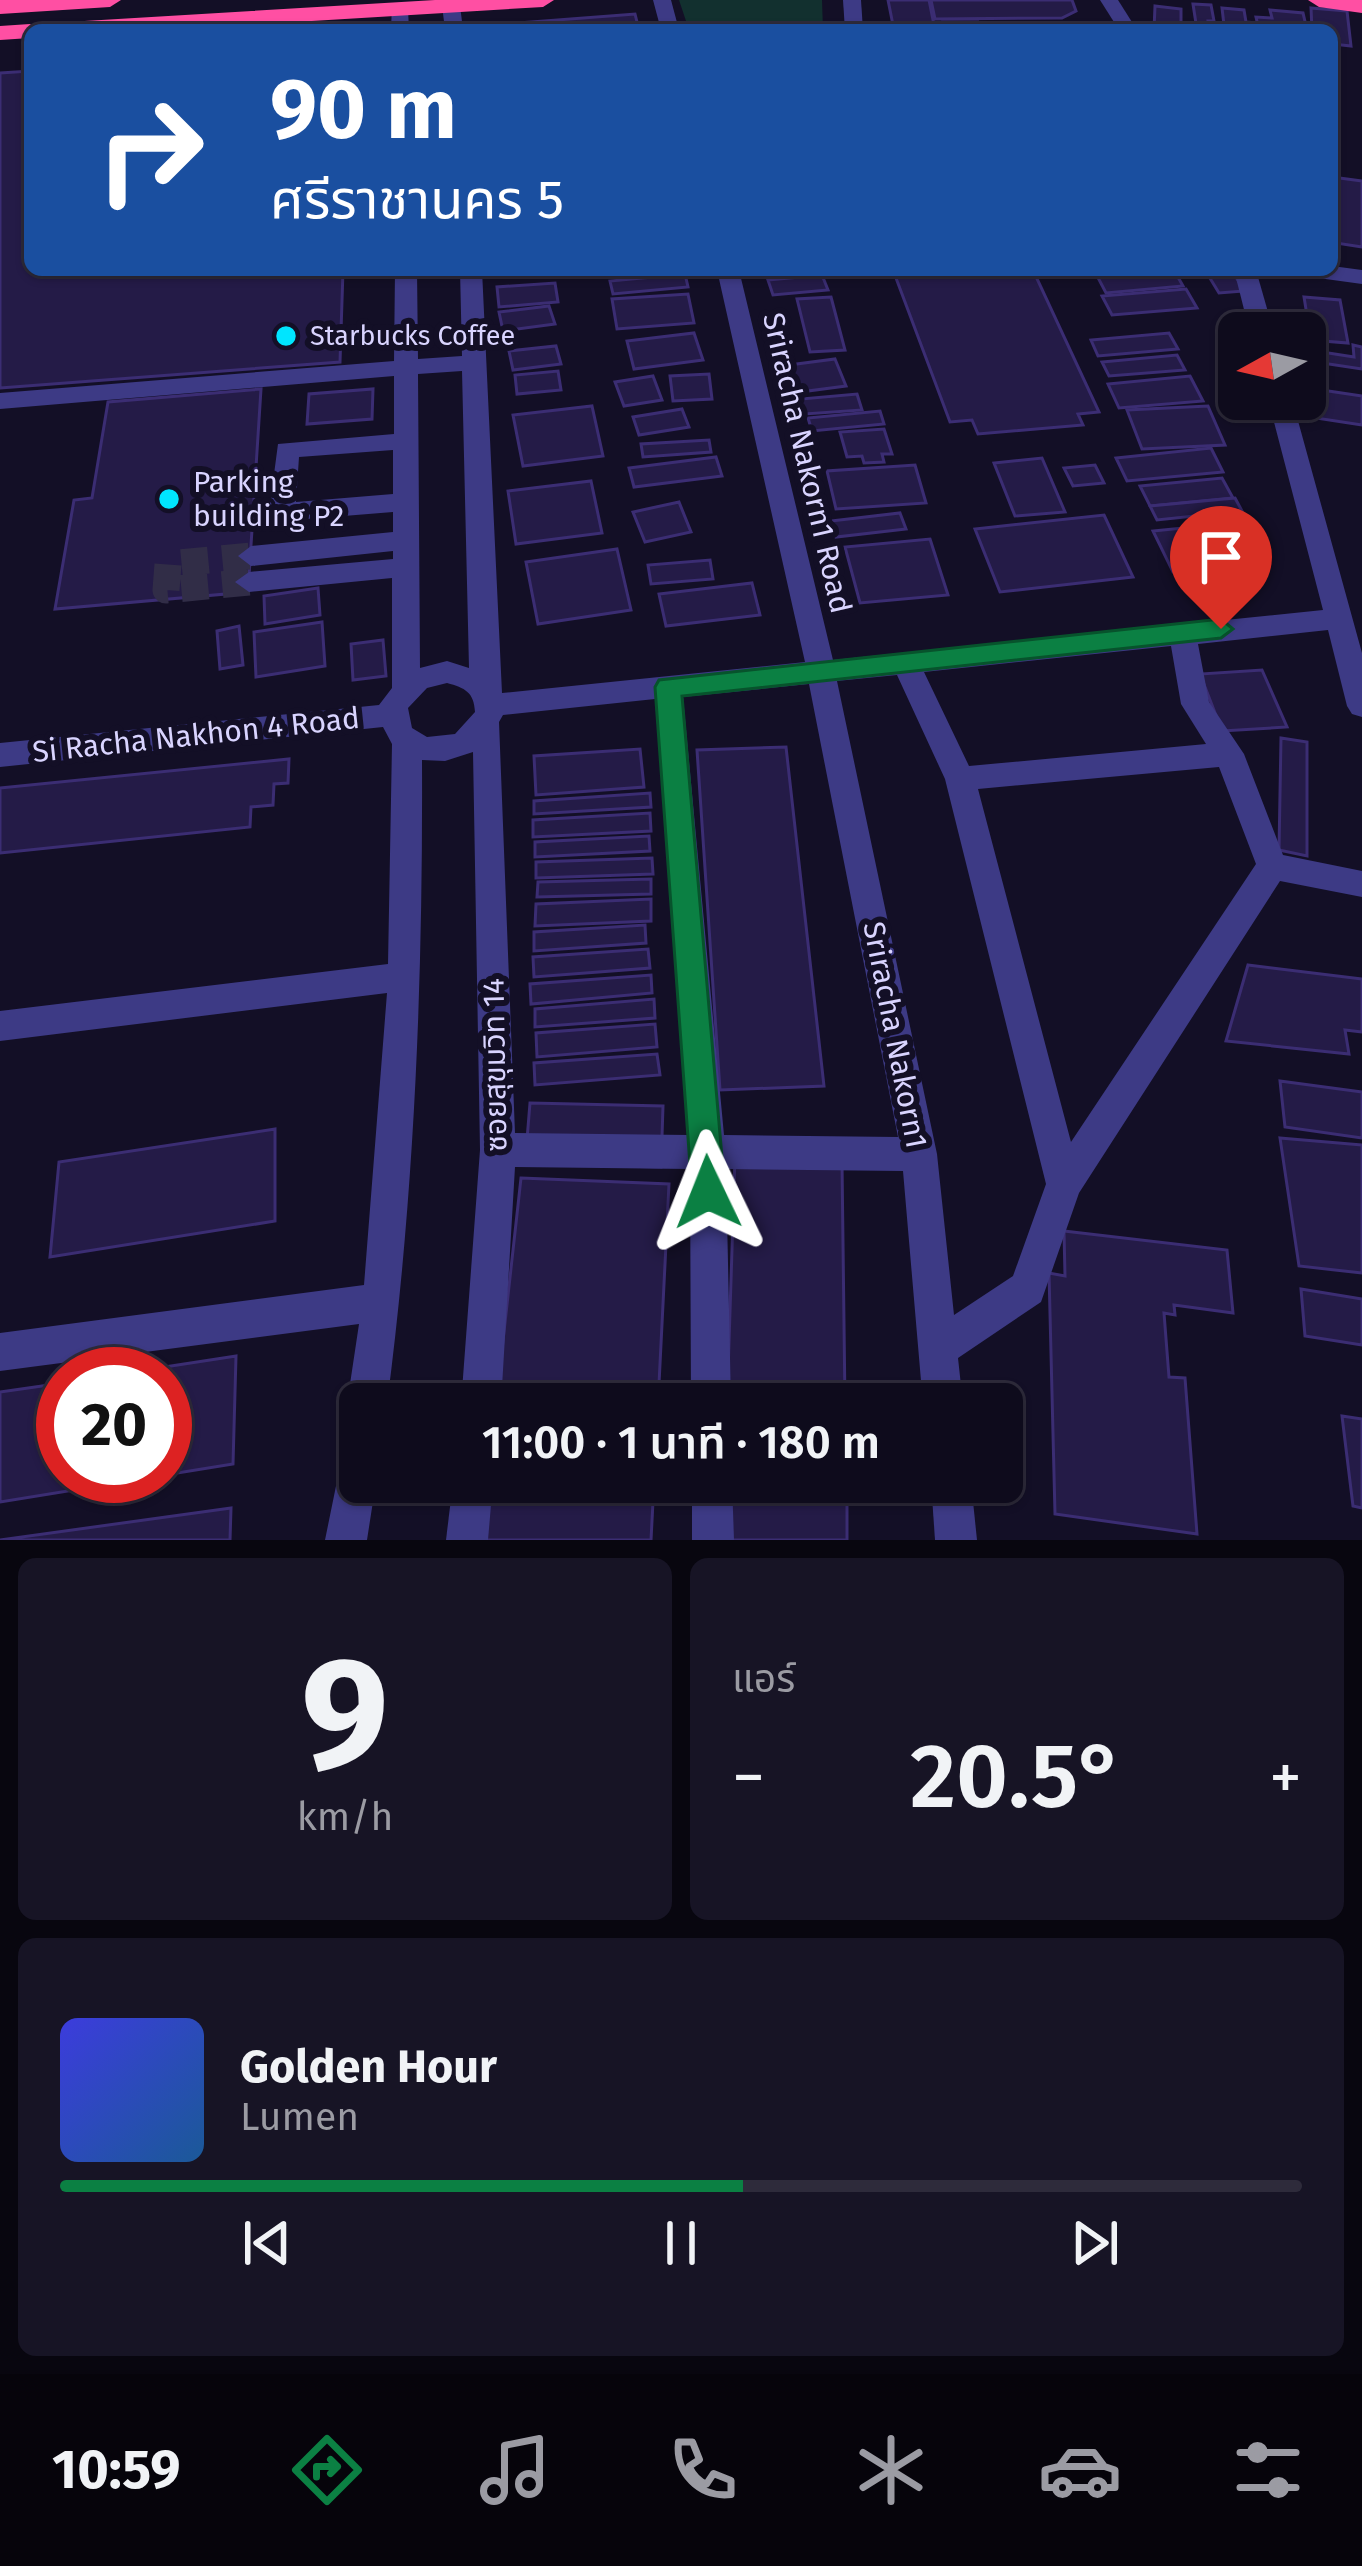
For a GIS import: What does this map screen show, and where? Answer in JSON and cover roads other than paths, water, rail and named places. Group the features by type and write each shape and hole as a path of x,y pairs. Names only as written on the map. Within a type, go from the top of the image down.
{"highway":[{"path":"2,5 110,0"},
{"path":"241,24 400,19 452,5 543,0"},
{"path":"1319,0 1362,5"}],"street":[{"path":"452,5 454,24"},
{"path":"406,276 406,687"},
{"name":"ซอยสุขุมวิท 14","path":"471,276 498,1150 482,1383"},
{"name":"Sriracha Nakorn1 Road","path":"729,276 821,670"},
{"path":"1247,276 1256,312"},
{"path":"0,400 475,362"},
{"path":"1285,420 1362,706"},
{"path":"406,441 286,449 282,512 406,502"},
{"path":"250,569 406,554"},
{"path":"400,728 420,747 450,748 488,706 1337,619"},
{"path":"1182,632 1195,704 1229,754 1272,866"},
{"path":"905,661 960,779 1064,1184"},
{"name":"Sriracha Nakorn1","path":"821,670 919,1154 941,1383"},
{"path":"370,1383 383,1302 406,976 400,728 393,705 406,687 447,672 475,679 488,706"},
{"path":"668,687 708,1150 711,1383"},
{"name":"Si Racha Nakhon 4 Road","path":"0,755 400,728"},
{"path":"960,779 1229,754"},
{"path":"1272,866 1362,884"},
{"path":"938,1348 1028,1289 1064,1184 1272,866"},
{"path":"0,1026 406,976"},
{"path":"498,1150 919,1154"},
{"path":"0,1352 383,1302"},
{"path":"346,1540 352,1503"},
{"path":"467,1540 471,1503"},
{"path":"712,1503 713,1540"},
{"path":"953,1503 956,1540"}],"tunnel":[{"path":"249,582 166,590 168,564 251,556"}],"place":[{"name":"Starbucks Coffee","path":"286,336"},
{"name":"Parking building P2","path":"169,499"}]}
